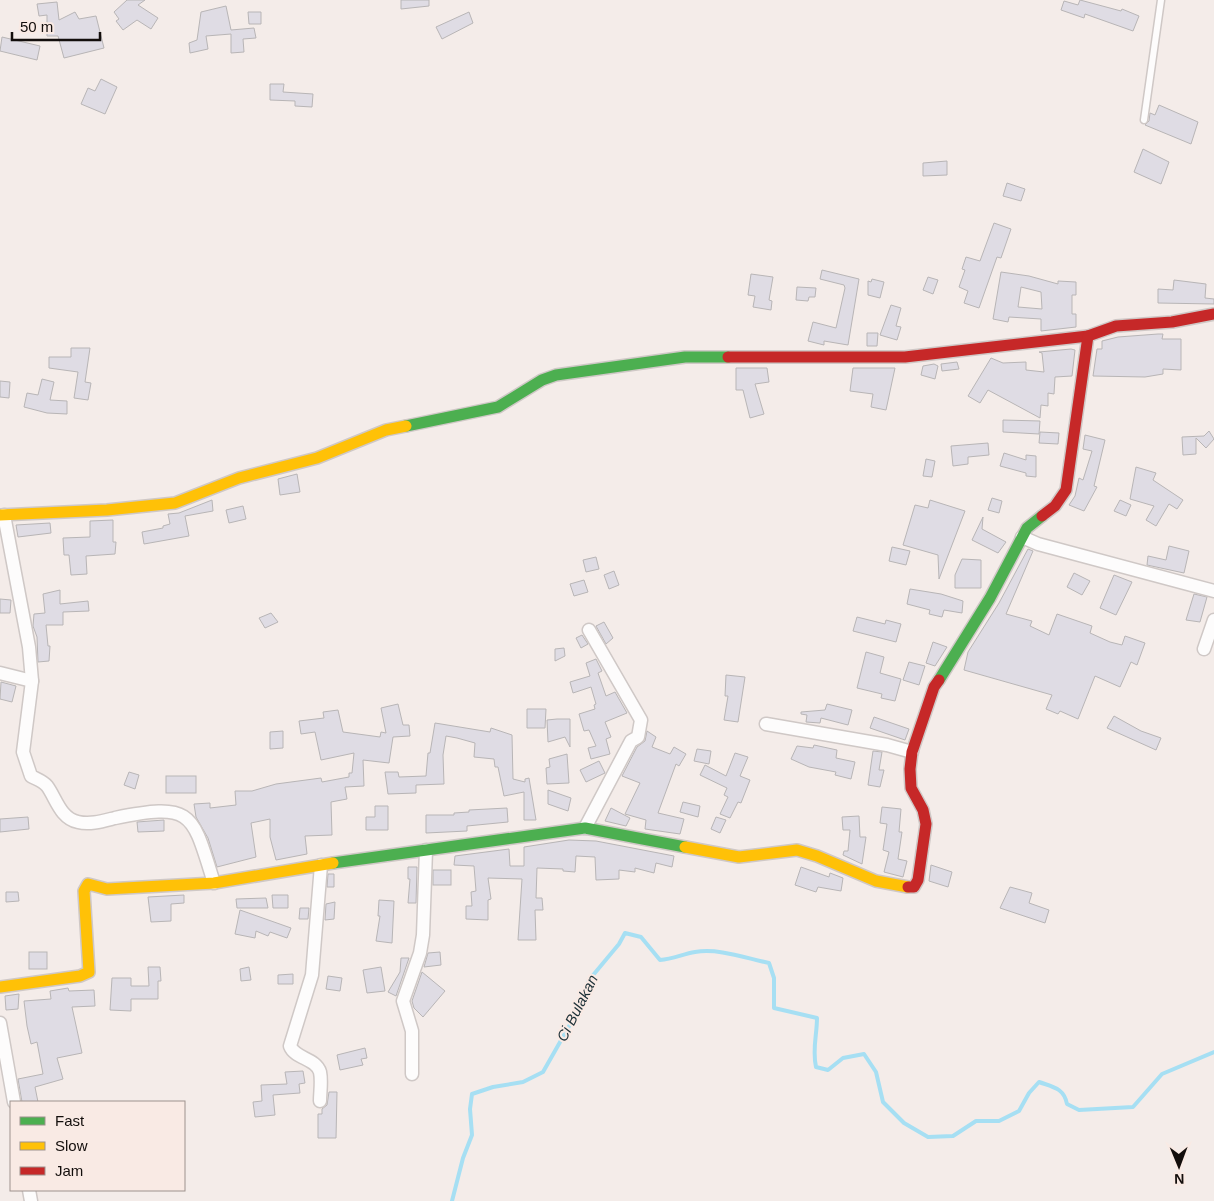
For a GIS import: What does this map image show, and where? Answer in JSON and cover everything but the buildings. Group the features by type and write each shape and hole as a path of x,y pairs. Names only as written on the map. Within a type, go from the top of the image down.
{"street":[{"path":"214,883 198,832 186,817 161,811 83,823 76,822 64,814 45,784 31,776 23,752 32,682 29,647 2,515 107,510 175,504 239,478 317,458 386,430 498,406 542,380 556,375 685,357 905,358 1088,336 1096,330 1173,322 1214,314"},
{"path":"0,987 80,976 89,972 84,891 88,884 107,889 214,883 321,865 585,828 667,846 738,857 782,849 794,849 822,857 879,881 908,889 914,887 918,880 926,824 922,810 911,788 910,769 912,752 934,687 990,598 1022,537 1037,519 1055,506 1066,490 1088,336"},
{"path":"1022,537 1047,546 1214,591"},
{"path":"1204,649 1214,620"},
{"path":"585,828 631,741 638,737 641,720 589,630"},
{"path":"0,673 32,682"},
{"path":"766,724 887,744 912,752"},
{"path":"412,1074 412,1032 403,1000 420,953 424,935 426,850"},
{"path":"320,1101 320,1075 317,1066 295,1054 290,1046 312,975 321,865"},
{"path":"0,1023 14,1101"}],"lane":[{"path":"1144,120 1160,0"}],"waterway":[{"name":"Ci Bulakan","path":"452,1201 463,1158 472,1135 470,1109 472,1094 493,1087 523,1082 543,1072 576,1014 589,980 619,944 625,933 641,937 660,960 695,952 713,951 769,963 774,978 774,1008 817,1018 816,1067 828,1070 843,1058 864,1054 876,1072 883,1102 904,1123 928,1137 953,1136 976,1121 999,1121 1019,1111 1029,1093 1039,1082 1061,1091 1067,1104 1079,1110 1133,1107 1162,1074 1214,1052"}],"traffic: fast":[{"path":"406,426 498,407 542,380 556,375 685,357 728,357"},
{"path":"939,680 990,598 1027,528 1042,516"},
{"path":"333,863 585,828 685,847"}],"traffic: slow":[{"path":"0,515 107,510 175,503 239,478 317,458 386,430 406,426"},
{"path":"685,847 739,857 797,850 817,856 876,881 908,887"},
{"path":"0,987 80,976 89,972 84,891 88,884 107,889 214,883 333,863"}],"traffic: jam":[{"path":"1042,516 1055,506 1066,490 1088,336 1116,326 1172,322 1214,314"},
{"path":"728,357 905,357 1088,336"},
{"path":"908,887 914,887 918,880 926,824 923,810 911,788 910,769 912,752 934,687 939,680"}]}
